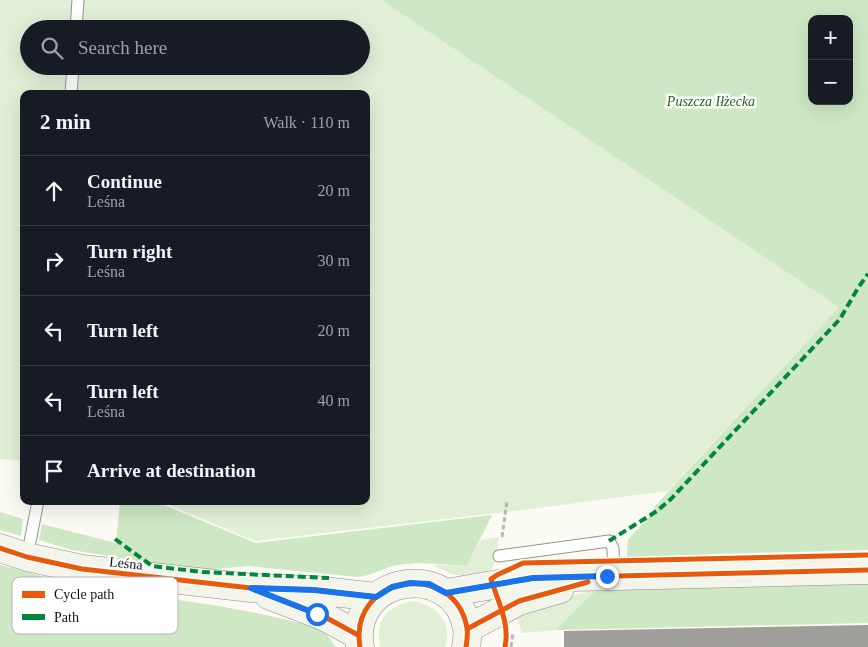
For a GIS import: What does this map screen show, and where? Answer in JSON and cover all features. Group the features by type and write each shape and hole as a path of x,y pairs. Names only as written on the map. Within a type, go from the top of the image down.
{"street":[{"name":"Leśna","path":"0,548 28,557 82,569 153,577"},
{"path":"446,593 533,578 868,570"},
{"path":"359,641 364,614 376,597 392,587 410,583 429,584 446,593 456,603 463,615 467,638 502,610 519,600 610,576"},
{"name":"Leśna","path":"178,580 251,588 314,590 376,597"},
{"name":"Leśna","path":"251,588 325,617 359,641"}],"lane":[{"path":"77,20 78,0"},
{"path":"71,90 72,75"},
{"path":"28,557 37,505"},
{"path":"499,556 609,541 613,548 610,576"}],"path":[{"path":"505,512 507,501"},
{"path":"502,610 507,634 504,647"}],"green space":[{"path":"0,0 381,0 839,307 668,491 255,541 169,505 370,505 370,90 20,90 20,461 0,459"},
{"name":"Puszcza Iłżecka","path":"381,0 868,0 868,550 627,558 628,539 649,517 655,506 839,307"},
{"path":"120,505 164,505 256,543 492,515 467,566 423,563 406,564 357,577 249,566 203,570 72,550 39,540 42,524 116,543"},
{"path":"0,512 23,519 21,536 0,530"},
{"path":"499,537 495,561 489,570 475,575 463,576 446,572 434,565 467,566 481,540"},
{"path":"0,565 44,577 12,577 12,634 178,634 178,600 266,615 312,626 327,635 336,647 0,647"},
{"path":"868,583 868,623 556,630 598,588"},
{"path":"598,588 556,630 522,633 515,613"},
{"path":"413,601 422,603 441,616 447,630 445,647 380,647 379,629 385,616 396,606"}],"building":[{"path":"868,625 868,647 564,647 564,631"}],"marked path":[{"path":"609,541 657,511 671,499 840,319 868,274"},
{"path":"115,539 152,566 202,572 329,578"}],"cycle path":[{"path":"0,548 27,557 82,569 153,577"},
{"path":"505,647 505,621 491,579 523,563 868,555"},
{"path":"446,593 533,578 868,570"},
{"path":"178,580 251,588 315,590 376,597"},
{"path":"467,629 519,601 588,582"},
{"path":"360,647 361,622 370,604 385,591 404,584 425,584 444,592 458,606 467,628 466,647"},
{"path":"260,592 325,617 358,635"}],"route":[{"path":"317,614 251,588 314,590 376,597 392,587 410,583 429,584 446,593 533,578 607,576"}]}
